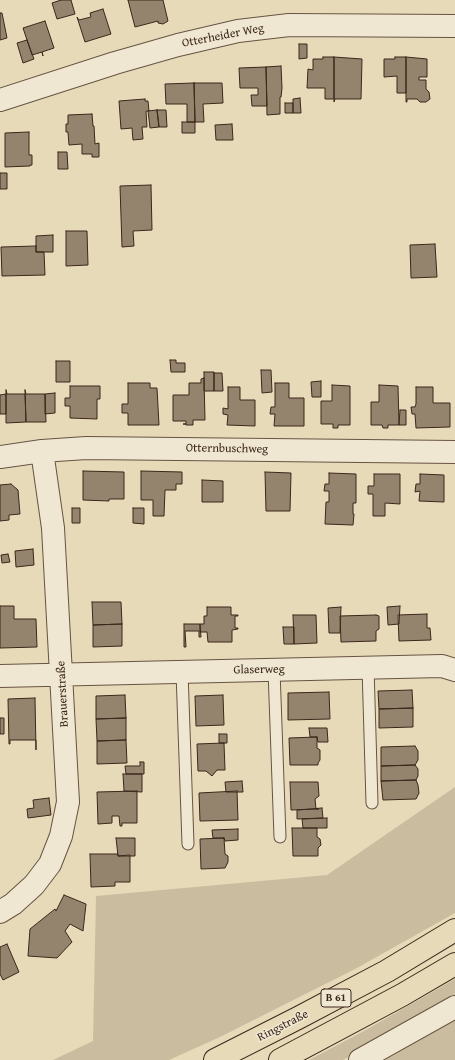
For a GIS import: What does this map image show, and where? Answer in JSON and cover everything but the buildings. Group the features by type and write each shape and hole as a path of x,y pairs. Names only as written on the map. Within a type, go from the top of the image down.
{"highway":[{"name":"Ringstraße","path":"215,1060 380,974 455,930"},
{"name":"B 61","path":"280,1060 314,1044 455,964"}],"street":[{"name":"Otterheider Weg","path":"0,100 178,45 238,31 289,25 455,26"},
{"name":"Otternbuschweg","path":"0,457 42,451 86,448 455,452"},
{"name":"Brauerstraße","path":"0,912 13,904 34,885 50,864 61,836 68,802 53,528 42,451"},
{"name":"Glaserweg","path":"0,676 442,666 455,670"},
{"path":"360,1060 455,1007"}],"lane":[{"path":"368,667 372,803"},
{"path":"274,670 280,837"},
{"path":"182,672 188,844"}],"shaded area":[{"path":"455,787 455,913 357,968 220,1037 169,1060 53,1060 93,1041 96,896 327,875"},
{"path":"455,979 455,996 343,1060 309,1060 364,1031"},
{"path":"455,1017 455,1060 378,1060"}]}
